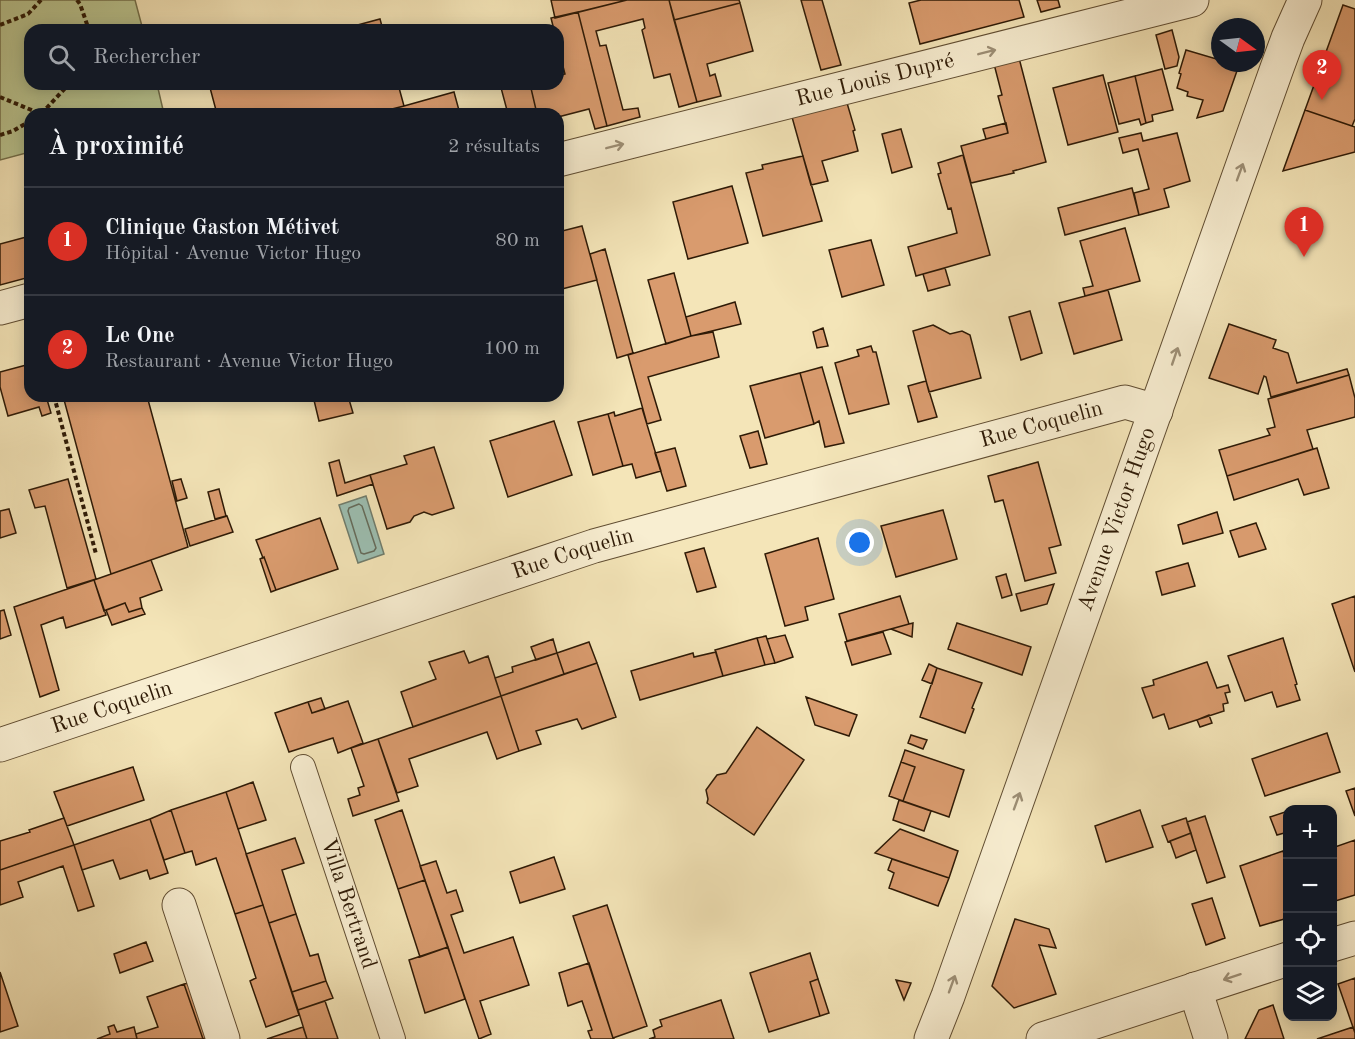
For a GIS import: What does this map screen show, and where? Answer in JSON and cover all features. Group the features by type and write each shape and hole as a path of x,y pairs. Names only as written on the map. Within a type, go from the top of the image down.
{"street":[{"name":"Rue Louis Dupré","path":"564,158 1192,0"},
{"name":"Avenue Victor Hugo","path":"931,1039 1277,68 1305,0"},
{"path":"0,308 24,302"},
{"name":"Rue Coquelin","path":"0,745 594,546 1125,402 1156,411"},
{"path":"179,904 223,1039"},
{"path":"1337,943 1355,938"},
{"path":"1043,1039 1283,960"},
{"path":"1194,989 1211,1039"}],"lane":[{"name":"Villa Bertrand","path":"303,767 393,1039"}],"path":[{"path":"0,25 28,14 41,0"},
{"path":"77,0 86,24"},
{"path":"47,108 63,90"},
{"path":"0,97 27,108"},
{"path":"0,135 24,125"},
{"path":"56,402 96,554"}],"green space":[{"path":"0,0 135,0 141,24 24,24 24,90 158,90 163,108 24,108 24,154 0,160"}],"water":[{"path":"366,496 384,554 358,563 339,505"}],"building":[{"path":"551,0 627,0 555,18"},
{"path":"627,0 669,0 697,102 679,107 670,74 654,78 642,30 645,28 643,19 596,31 600,46 606,45 623,110 638,108 640,117 607,126 578,12"},
{"path":"669,0 739,0 740,3 674,20"},
{"path":"801,0 822,0 841,65 821,70"},
{"path":"921,0 1019,0 1024,17 920,44 909,3"},
{"path":"1037,0 1058,0 1060,7 1041,12"},
{"path":"740,3 753,51 707,64 710,76 715,74 721,96 697,102 674,20"},
{"path":"1343,5 1355,9 1355,119 1352,126 1305,110"},
{"path":"578,12 607,126 595,129 589,109 564,115 564,108 536,108 531,90 564,90 564,24 552,24 551,18"},
{"path":"380,19 381,24 361,24"},
{"path":"1172,30 1179,57 1177,66 1165,69 1156,35"},
{"path":"1186,50 1211,57 1211,72 1237,72 1223,111 1197,118 1203,100 1187,96 1188,92 1177,88 1181,74 1179,73"},
{"path":"1019,58 1046,162 1013,171 1014,173 971,183 961,146 1008,133 998,96 1002,95 994,64"},
{"path":"1162,69 1173,110 1152,115 1153,121 1146,123 1135,76"},
{"path":"1103,75 1118,132 1068,145 1053,88"},
{"path":"1135,76 1146,123 1141,125 1139,119 1119,124 1108,83"},
{"path":"211,90 400,90 404,106 396,108 215,108"},
{"path":"502,90 531,90 536,108 506,108"},
{"path":"454,92 458,108 396,108"},
{"path":"847,103 858,151 822,161 828,181 811,185 792,117"},
{"path":"1305,110 1355,127 1355,152 1283,171"},
{"path":"1006,123 1008,133 986,139 983,129"},
{"path":"901,129 912,167 892,173 882,134"},
{"path":"1141,133 1143,141 1177,133 1190,181 1164,189 1169,207 1139,215 1134,193 1149,189 1138,149 1123,153 1119,138"},
{"path":"963,155 990,255 916,276 908,247 957,233 951,208 948,209 938,174 941,173 938,163"},
{"path":"803,156 822,221 763,236 746,173 763,169 762,165"},
{"path":"732,186 748,243 688,259 673,202"},
{"path":"1132,188 1139,215 1065,235 1058,208"},
{"path":"582,226 597,280 564,288 564,230"},
{"path":"1125,228 1140,281 1085,296 1083,288 1093,286 1080,241"},
{"path":"24,238 24,279 0,285 0,244"},
{"path":"871,240 884,285 842,297 829,250"},
{"path":"605,249 633,353 617,358 590,254"},
{"path":"945,268 950,285 928,291 923,274"},
{"path":"674,273 691,336 666,344 648,280"},
{"path":"1108,290 1122,340 1074,354 1059,303"},
{"path":"735,302 741,324 691,336 686,317"},
{"path":"1030,311 1042,353 1021,360 1009,317"},
{"path":"1229,324 1276,340 1273,348 1288,353 1297,383 1347,369 1349,375 1271,397 1264,376 1258,394 1209,378"},
{"path":"933,325 950,334 962,331 970,335 981,378 929,392 913,331"},
{"path":"823,328 828,346 817,348 813,332"},
{"path":"713,332 719,357 648,377 661,420 647,424 628,355 691,336"},
{"path":"871,346 873,352 876,352 889,404 849,414 835,363 859,356 857,350"},
{"path":"24,366 24,402 48,402 51,413 42,416 39,407 8,416 0,387 0,372"},
{"path":"822,367 844,443 825,447 819,421 814,424 800,373"},
{"path":"800,373 814,424 765,438 750,386"},
{"path":"1349,375 1355,398 1355,417 1307,430 1313,449 1227,476 1219,450 1270,435 1267,429 1275,427 1268,399"},
{"path":"926,381 937,417 918,422 908,386"},
{"path":"65,402 149,402 188,547 111,574"},
{"path":"314,402 350,402 353,413 319,421"},
{"path":"642,408 661,471 636,478 632,464 623,466 608,414 614,412 615,416"},
{"path":"608,414 623,466 593,475 578,422"},
{"path":"554,421 572,475 508,497 490,441"},
{"path":"758,431 767,464 750,468 740,436"},
{"path":"434,447 454,508 432,515 424,512 414,516 410,522 387,529 370,475 407,464 404,456"},
{"path":"675,448 686,486 667,491 655,453"},
{"path":"1317,448 1329,488 1304,495 1298,479 1234,500 1227,476"},
{"path":"339,460 345,483 370,475 373,484 337,496 329,463"},
{"path":"1038,462 1061,545 1049,548 1056,573 1025,581 1003,500 995,502 988,476"},
{"path":"68,479 96,579 67,588 45,506 35,508 29,490"},
{"path":"181,479 187,498 177,501 172,481"},
{"path":"219,489 226,516 215,519 208,492"},
{"path":"9,509 16,533 0,538 0,511"},
{"path":"943,510 957,559 896,577 881,526"},
{"path":"1217,512 1223,533 1183,544 1178,525"},
{"path":"227,516 233,532 190,546 185,529"},
{"path":"320,518 338,569 276,590 256,540"},
{"path":"1256,523 1266,549 1239,557 1230,531"},
{"path":"818,538 834,599 805,607 808,620 785,626 765,554"},
{"path":"704,548 716,587 697,592 685,553"},
{"path":"264,557 276,590 271,592 260,559"},
{"path":"151,560 162,590 140,598 142,608 129,612 125,603 104,611 94,580"},
{"path":"1188,563 1195,586 1162,595 1156,572"},
{"path":"1006,574 1012,595 1002,598 996,577"},
{"path":"94,580 106,615 66,628 63,617 41,625 59,690 40,697 14,607"},
{"path":"1054,584 1047,604 1021,611 1016,594"},
{"path":"900,596 909,624 847,641 839,614"},
{"path":"1355,596 1355,672 1332,604"},
{"path":"125,603 129,612 142,608 145,614 112,625 106,610"},
{"path":"4,610 11,635 0,639 0,611"},
{"path":"913,623 912,637 891,629 909,624"},
{"path":"957,623 1031,647 1022,675 948,649"},
{"path":"883,632 891,654 852,665 845,642"},
{"path":"785,635 793,657 775,663 767,639"},
{"path":"766,636 775,663 765,665 757,638"},
{"path":"757,638 765,665 723,676 715,650"},
{"path":"1283,638 1300,700 1277,707 1272,692 1245,701 1228,656"},
{"path":"553,639 557,653 536,660 531,647"},
{"path":"589,642 597,663 564,674 557,653"},
{"path":"464,651 469,663 488,656 501,696 413,727 401,692 436,679 429,662"},
{"path":"716,652 723,676 640,700 631,671 693,653 694,657"},
{"path":"557,653 564,674 501,696 495,678 513,672 512,667"},
{"path":"1207,662 1217,688 1228,685 1230,692 1225,693 1228,703 1223,704 1224,711 1169,729 1164,714 1153,718 1142,688 1154,685 1153,680"},
{"path":"597,663 616,717 582,729 577,719 536,731 541,744 519,751 501,696"},
{"path":"929,664 937,668 932,684 922,680"},
{"path":"937,668 982,683 965,733 920,717"},
{"path":"501,696 519,751 497,759 487,732 409,759 418,786 397,793 378,739"},
{"path":"806,697 857,715 849,736 815,725"},
{"path":"321,698 325,709 312,713 308,702"},
{"path":"348,701 363,743 338,753 333,738 289,752 275,713 308,702 312,713"},
{"path":"1209,715 1212,723 1200,727 1197,720"},
{"path":"757,727 804,760 754,835 707,803 706,790 717,775 726,773"},
{"path":"1327,733 1340,772 1265,796 1252,759"},
{"path":"911,735 927,740 923,749 908,743"},
{"path":"378,739 399,801 353,816 348,799 360,795 358,788 364,786 351,748"},
{"path":"905,750 964,770 949,817 903,801 915,767 901,762"},
{"path":"901,762 915,767 903,801 889,796"},
{"path":"133,767 144,800 67,826 54,792"},
{"path":"253,782 266,820 238,829 226,792"},
{"path":"1355,788 1355,816 1346,791"},
{"path":"226,792 263,905 235,914 216,858 196,865 192,851 185,853 171,810"},
{"path":"899,800 931,811 924,831 893,820"},
{"path":"171,810 185,853 164,860 150,819"},
{"path":"402,810 425,880 398,889 375,820"},
{"path":"1140,810 1153,847 1106,862 1095,826"},
{"path":"1283,813 1283,833 1277,835 1270,817"},
{"path":"1205,816 1225,877 1207,883 1187,822"},
{"path":"64,818 74,845 0,870 0,841"},
{"path":"1186,818 1191,833 1168,842 1162,826"},
{"path":"150,819 168,873 150,879 147,870 120,879 113,860 82,870 74,845"},
{"path":"900,829 958,851 949,878 875,853"},
{"path":"1191,833 1196,850 1176,858 1170,841"},
{"path":"295,838 304,863 282,870 296,914 269,923 246,854"},
{"path":"1355,840 1355,895 1337,900 1337,859 1337,846"},
{"path":"74,845 94,906 78,911 63,866 18,882 23,897 0,905 0,870"},
{"path":"1283,851 1283,919 1260,926 1240,866"},
{"path":"554,857 565,889 520,903 510,872"},
{"path":"892,859 949,878 938,906 889,888 894,873 888,870"},
{"path":"436,861 447,893 456,890 463,911 451,915 464,953 513,937 529,985 480,1001 491,1034 479,1039 420,866"},
{"path":"425,880 448,947 420,957 398,889"},
{"path":"1212,898 1225,938 1206,945 1192,904"},
{"path":"263,905 299,1015 266,1027 250,981 256,978 235,914"},
{"path":"607,905 647,1026 613,1038 573,916"},
{"path":"296,914 310,956 318,954 326,981 292,992 269,923"},
{"path":"1015,919 1049,929 1056,948 1039,945 1056,994 1014,1008 992,986"},
{"path":"146,942 153,961 120,973 114,954"},
{"path":"448,947 465,999 425,1013 409,960"},
{"path":"810,953 818,979 810,982 820,1016 769,1032 750,973"},
{"path":"589,963 614,1039 591,1039 588,1031 592,1030 582,1001 568,1006 559,973"},
{"path":"0,972 18,1026 0,1032"},
{"path":"1355,978 1355,1033 1338,984"},
{"path":"818,979 829,1013 820,1016 810,982"},
{"path":"896,980 911,983 904,1000"},
{"path":"326,981 333,998 298,1010 292,992"},
{"path":"194,982 212,1036 203,1039 184,984"},
{"path":"184,984 203,1039 137,1039 136,1034 158,1027 147,997"},
{"path":"721,1000 734,1039 649,1039 655,1037 653,1030 662,1026 660,1020"},
{"path":"325,1001 338,1039 307,1039 298,1010"},
{"path":"1273,1005 1284,1039 1245,1039 1259,1010"},
{"path":"114,1025 117,1032 134,1027 137,1039 97,1039 110,1034 108,1027"},
{"path":"303,1027 307,1039 267,1039"},
{"path":"1353,1027 1355,1039 1317,1039"}],"place":[{"name":"Le One","path":"1322,100"},
{"name":"Clinique Gaston Métivet","path":"1304,257"}]}
